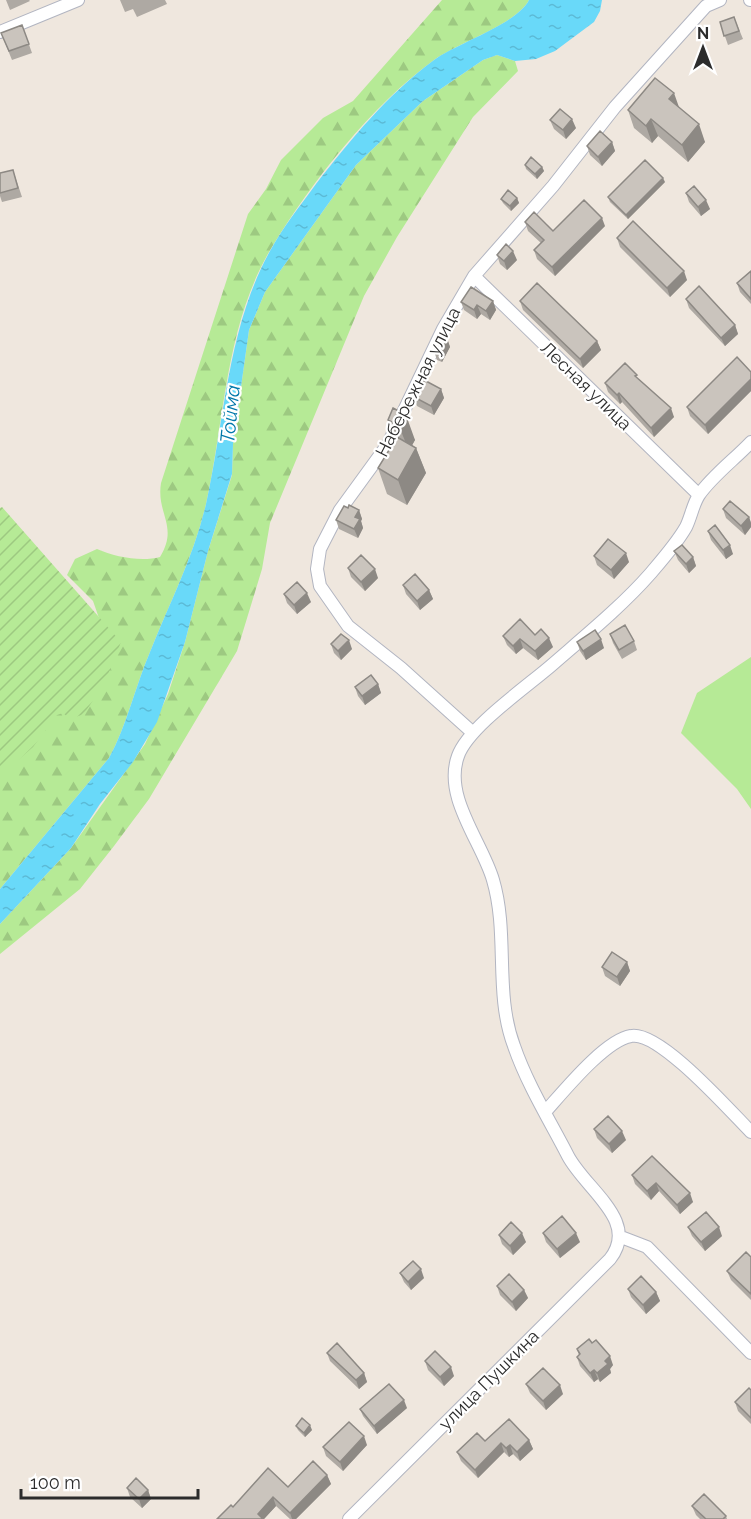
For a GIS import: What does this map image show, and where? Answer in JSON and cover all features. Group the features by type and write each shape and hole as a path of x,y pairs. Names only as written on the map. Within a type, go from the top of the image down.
{"street":[{"path":"0,32 78,0"},
{"name":"Набережная улица","path":"472,732 401,668 348,626 320,586 317,569 320,549 328,531 388,444 443,329 474,276 553,186 615,107 704,3 720,0"},
{"name":"Лесная улица","path":"474,276 699,495"},
{"path":"751,442 699,495 685,529 650,575 553,663 472,732 456,759 455,787 460,804 482,850 500,910 504,996 511,1038 545,1112 572,1163 616,1220 621,1237 647,1247 751,1353"},
{"path":"545,1112 587,1066 613,1044 631,1036 645,1037 684,1065 751,1132"},
{"name":"улица Пушкина","path":"349,1519 610,1259 619,1248 621,1237"}],"green space":[{"path":"442,0 529,0 522,9 500,25 434,60 388,99 325,171 272,247 256,277 235,340 201,523 121,732 109,758 0,889 0,644 100,621 93,601 67,575 75,559 97,549 128,558 160,557 167,537 160,494 161,483 248,214 266,189 281,160 323,118 353,101"},
{"path":"497,55 515,61 518,71 473,117 397,237 364,296 270,523 262,569 237,651 149,799 114,846 80,889 0,954 0,924 71,848 145,744 168,694 232,475 233,444 249,330 265,292 356,165 423,101 483,60"},
{"path":"2,507 121,642 105,682 84,714 70,719 63,713 57,715 33,747 0,776 0,508"},
{"path":"751,657 751,809 737,789 681,733 697,693"}],"water":[{"name":"Тойма","path":"529,0 602,0 600,11 594,22 555,51 536,59 515,61 497,55 483,60 423,101 356,165 265,292 249,330 233,444 232,474 208,551 185,642 157,722 133,762 100,804 71,848 0,924 0,889 109,758 121,732 201,523 236,343 256,281 275,242 343,150 401,87 434,60 512,17"}],"building":[{"path":"734,17 739,31 724,36 720,22"},
{"path":"22,25 29,44 9,51 1,33"},
{"path":"655,78 674,93 669,99 699,124 682,145 651,119 646,126 628,110"},
{"path":"560,109 572,119 563,130 550,120"},
{"path":"600,131 612,142 598,157 587,146"},
{"path":"531,157 542,167 535,174 525,165"},
{"path":"645,160 663,178 626,215 608,197"},
{"path":"13,170 18,188 0,193 0,173"},
{"path":"694,186 706,200 698,207 686,193"},
{"path":"508,190 517,198 510,206 501,199"},
{"path":"584,200 602,218 552,267 534,250 544,240 525,222 534,212 553,231"},
{"path":"633,221 684,271 667,288 617,238"},
{"path":"506,244 513,251 504,261 497,255"},
{"path":"751,271 751,299 737,283"},
{"path":"537,283 597,341 580,359 520,301"},
{"path":"699,286 735,325 721,338 686,299"},
{"path":"471,287 493,301 486,311 477,305 474,310 461,302"},
{"path":"442,335 447,338 439,353 434,351"},
{"path":"737,357 751,372 751,379 705,425 687,407"},
{"path":"625,363 637,375 635,376 671,408 651,428 619,393 617,395 605,383"},
{"path":"424,380 441,389 431,406 414,397"},
{"path":"393,408 406,415 399,426 388,420"},
{"path":"397,437 416,448 398,480 378,468"},
{"path":"730,501 749,517 741,526 723,509"},
{"path":"349,505 359,510 355,517 360,519 354,529 336,520 344,506 348,508"},
{"path":"715,525 730,545 723,550 708,531"},
{"path":"608,539 626,553 611,570 594,556"},
{"path":"682,545 693,557 686,564 674,551"},
{"path":"361,555 375,569 361,582 348,568"},
{"path":"415,574 429,590 417,601 403,585"},
{"path":"297,582 307,593 294,605 284,594"},
{"path":"520,619 535,635 541,629 549,638 535,651 520,639 513,646 503,636"},
{"path":"625,625 634,641 619,650 610,634"},
{"path":"595,630 601,639 583,651 577,642"},
{"path":"341,634 349,640 338,651 331,644"},
{"path":"371,675 378,684 362,696 355,687"},
{"path":"612,952 627,962 617,977 602,967"},
{"path":"608,1116 622,1131 609,1144 594,1129"},
{"path":"652,1156 690,1193 677,1205 656,1183 647,1191 632,1175"},
{"path":"706,1212 719,1227 701,1242 688,1227"},
{"path":"562,1216 576,1233 557,1249 543,1233"},
{"path":"511,1222 522,1233 510,1246 499,1235"},
{"path":"746,1252 751,1257 751,1294 727,1271"},
{"path":"413,1261 421,1269 408,1282 400,1273"},
{"path":"509,1274 524,1290 512,1302 497,1286"},
{"path":"641,1276 656,1292 643,1305 628,1289"},
{"path":"589,1339 592,1343 596,1340 610,1356 605,1361 608,1364 597,1373 594,1370 590,1373 577,1357 580,1354 577,1349"},
{"path":"337,1343 364,1373 356,1380 327,1353"},
{"path":"435,1351 451,1367 440,1377 425,1361"},
{"path":"543,1368 560,1385 543,1401 526,1384"},
{"path":"389,1384 404,1400 374,1426 360,1409"},
{"path":"749,1388 751,1390 751,1418 735,1402"},
{"path":"302,1418 310,1425 304,1433 296,1426"},
{"path":"509,1419 529,1440 517,1452 510,1445 506,1448 501,1443 475,1470 457,1452 477,1433 485,1441"},
{"path":"349,1422 364,1436 340,1462 323,1447"},
{"path":"313,1461 327,1475 290,1513 273,1497 258,1514 263,1519 217,1519 231,1505 233,1507 268,1468 288,1487"},
{"path":"136,1478 148,1490 139,1499 127,1488"},
{"path":"704,1494 726,1516 723,1519 706,1519 692,1506"}]}
